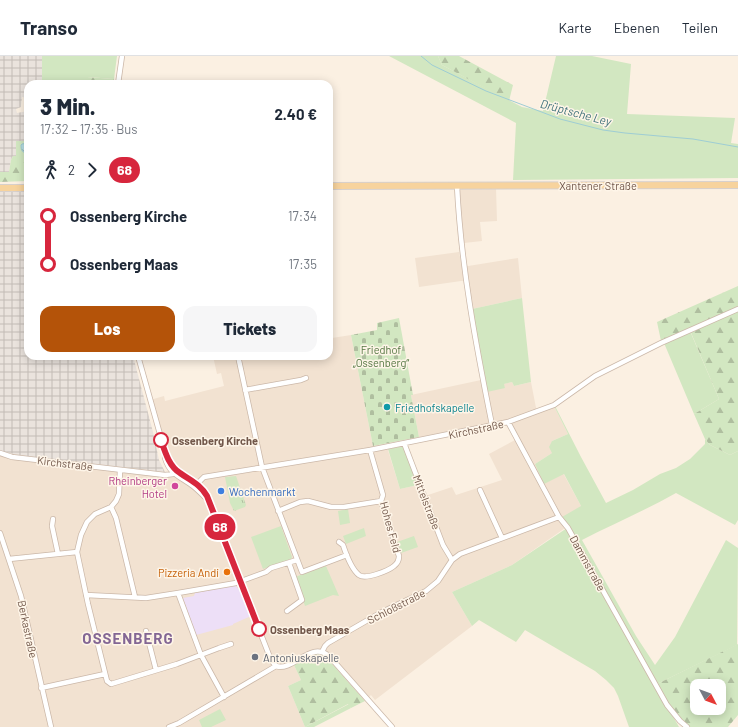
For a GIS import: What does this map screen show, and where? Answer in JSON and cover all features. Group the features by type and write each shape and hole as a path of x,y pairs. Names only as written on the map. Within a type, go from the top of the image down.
{"main road":[{"name":"Xantener Straße","path":"333,186 738,185"},
{"path":"0,188 24,188"}],"street":[{"path":"119,80 122,56"},
{"path":"457,186 466,280 492,425"},
{"name":"Kirchstraße","path":"196,485 204,477 404,444 508,422 554,404 595,376 661,343 738,309"},
{"path":"139,360 165,452 167,465 174,472 196,485 206,494 210,501 271,660 276,666"},
{"path":"239,360 262,467 302,572 347,556"},
{"path":"245,390 306,378"},
{"name":"Dammstraße","path":"508,422 559,517 568,528 667,705 687,727"},
{"name":"Mittelstraße","path":"404,444 443,546 452,560"},
{"name":"Hohes Feld","path":"339,542 343,545 356,572 363,577 367,577 395,566 399,561 399,556 381,501 383,495 370,450"},
{"name":"Kirchstraße","path":"0,453 12,457 165,475 174,472"},
{"path":"120,470 119,494 116,501 111,507 94,514 87,522 81,535 77,552 86,595 108,681 111,684 231,644"},
{"path":"480,490 502,538"},
{"path":"278,511 300,502 308,501 331,507 344,507 381,501"},
{"path":"111,507 116,518 135,597"},
{"name":"Schloßstraße","path":"322,652 328,643 380,613 426,591 438,581 452,560 460,554 559,517"},
{"path":"53,519 52,526 58,554"},
{"name":"Berkastraße","path":"0,533 3,547 9,559 21,596 51,727"},
{"path":"9,559 77,552"},
{"path":"86,595 146,598 178,593 240,581 266,572 271,568 297,560"},
{"path":"287,611 302,600 289,563"},
{"path":"178,593 201,655 224,697"},
{"path":"146,631 156,670"},
{"path":"169,727 179,723 276,666 283,666 313,652 322,652 334,662 392,727"},
{"path":"41,688 105,674"}],"shaded area":[{"path":"0,56 42,56 42,80 24,80 24,97 22,97 21,107 16,109 17,113 24,112 24,141 16,141 16,156 13,156 11,160 9,172 0,172"},
{"path":"496,188 497,221 480,222 482,241 464,243 459,212 459,189"},
{"path":"0,191 24,192 24,360 134,360 159,460 165,472 18,455 0,451"},
{"path":"459,252 462,267 518,258 522,298 472,309 468,280 419,287 415,258"},
{"path":"351,335 373,446 386,444 400,489 418,485 422,497 452,487 456,495 502,480 489,454 515,440 505,420 419,437 411,395 481,380 505,388 503,384 512,382 514,386 531,382 537,413 554,406 568,434 552,441 552,453 535,464 563,473 581,506 568,526 512,565 452,592 472,626 375,700 371,695 365,701 326,657 294,665 301,680 288,686 305,727 0,727 0,453 12,457 173,474 150,400 164,396 165,401 224,386 221,373 217,374 214,360 333,360 333,338"},
{"path":"235,585 240,591 251,616 233,625 196,635 183,598 194,596 195,593"}],"green space":[{"path":"42,56 117,56 114,79 88,77 87,80 42,80"},
{"path":"389,56 438,56 442,65 522,107 543,111 556,56 592,56 631,64 627,114 735,118 731,143 738,144 738,178 513,180 516,123"},
{"path":"438,56 459,56 513,85 509,101 442,65"},
{"path":"87,77 114,79 114,80 87,80"},
{"path":"16,141 24,141 24,156 16,156"},
{"path":"13,156 24,156 24,181 0,182 0,172 9,172"},
{"path":"738,286 738,451 730,455 710,445 705,439 694,414 719,399 689,328 661,341 657,322"},
{"path":"522,298 531,382 514,386 512,382 504,384 505,388 487,392 472,309"},
{"name":"Friedhof „Ossenberg“","path":"399,318 419,437 373,446 351,335 377,330 377,323"},
{"path":"690,331 719,399 694,414 664,343"},
{"path":"554,406 606,503 633,490 660,474 676,468 690,459 705,444 705,439 710,445 730,455 738,451 738,520 735,525 676,493 582,540 636,636 655,665 675,637 726,540 738,548 737,645 657,684 562,517 581,506 564,474 544,484 535,464 552,453 549,447 552,441 568,434"},
{"path":"404,446 418,485 400,489 388,449"},
{"path":"236,476 246,505 245,507 234,511 230,503 225,477"},
{"path":"348,509 350,523 340,525 338,511"},
{"path":"281,526 292,557 291,559 263,569 251,537"},
{"path":"364,528 366,536 346,544 343,536"},
{"path":"567,528 679,727 629,727 614,688 595,671 525,630 516,642 479,620 472,626 452,592 512,565"},
{"path":"414,536 418,547 401,553 397,542"},
{"path":"326,566 339,596 333,595 305,606 295,577"},
{"path":"738,644 738,715 728,727 687,727 667,705 657,684"},
{"path":"315,654 321,654 326,657 365,701 351,708 348,704 305,727 288,686 301,680 294,665"},
{"path":"349,704 351,708 314,727 305,727"},
{"path":"220,709 226,720 211,727 202,727 199,720"}],"water":[{"path":"22,144 24,144 24,152 22,150"}],"waterway":[{"name":"Drüptsche Ley","path":"421,56 432,65 486,91 560,119 603,130 693,139 738,147"}],"bus line":[{"name":"68","path":"161,440 169,462 180,474 197,484 210,501 259,629"}],"place":[{"name":"Friedhofskapelle","path":"387,407"},
{"name":"Ossenberg Kirche","path":"161,440"},
{"name":"Rheinberger Hotel","path":"175,486"},
{"name":"Wochenmarkt","path":"221,491"},
{"name":"Pizzeria Andi","path":"227,572"},
{"name":"Ossenberg Maas","path":"259,629"},
{"name":"Antoniuskapelle","path":"255,657"}],"district":[{"name":"OSSENBERG","path":"128,638"}]}
